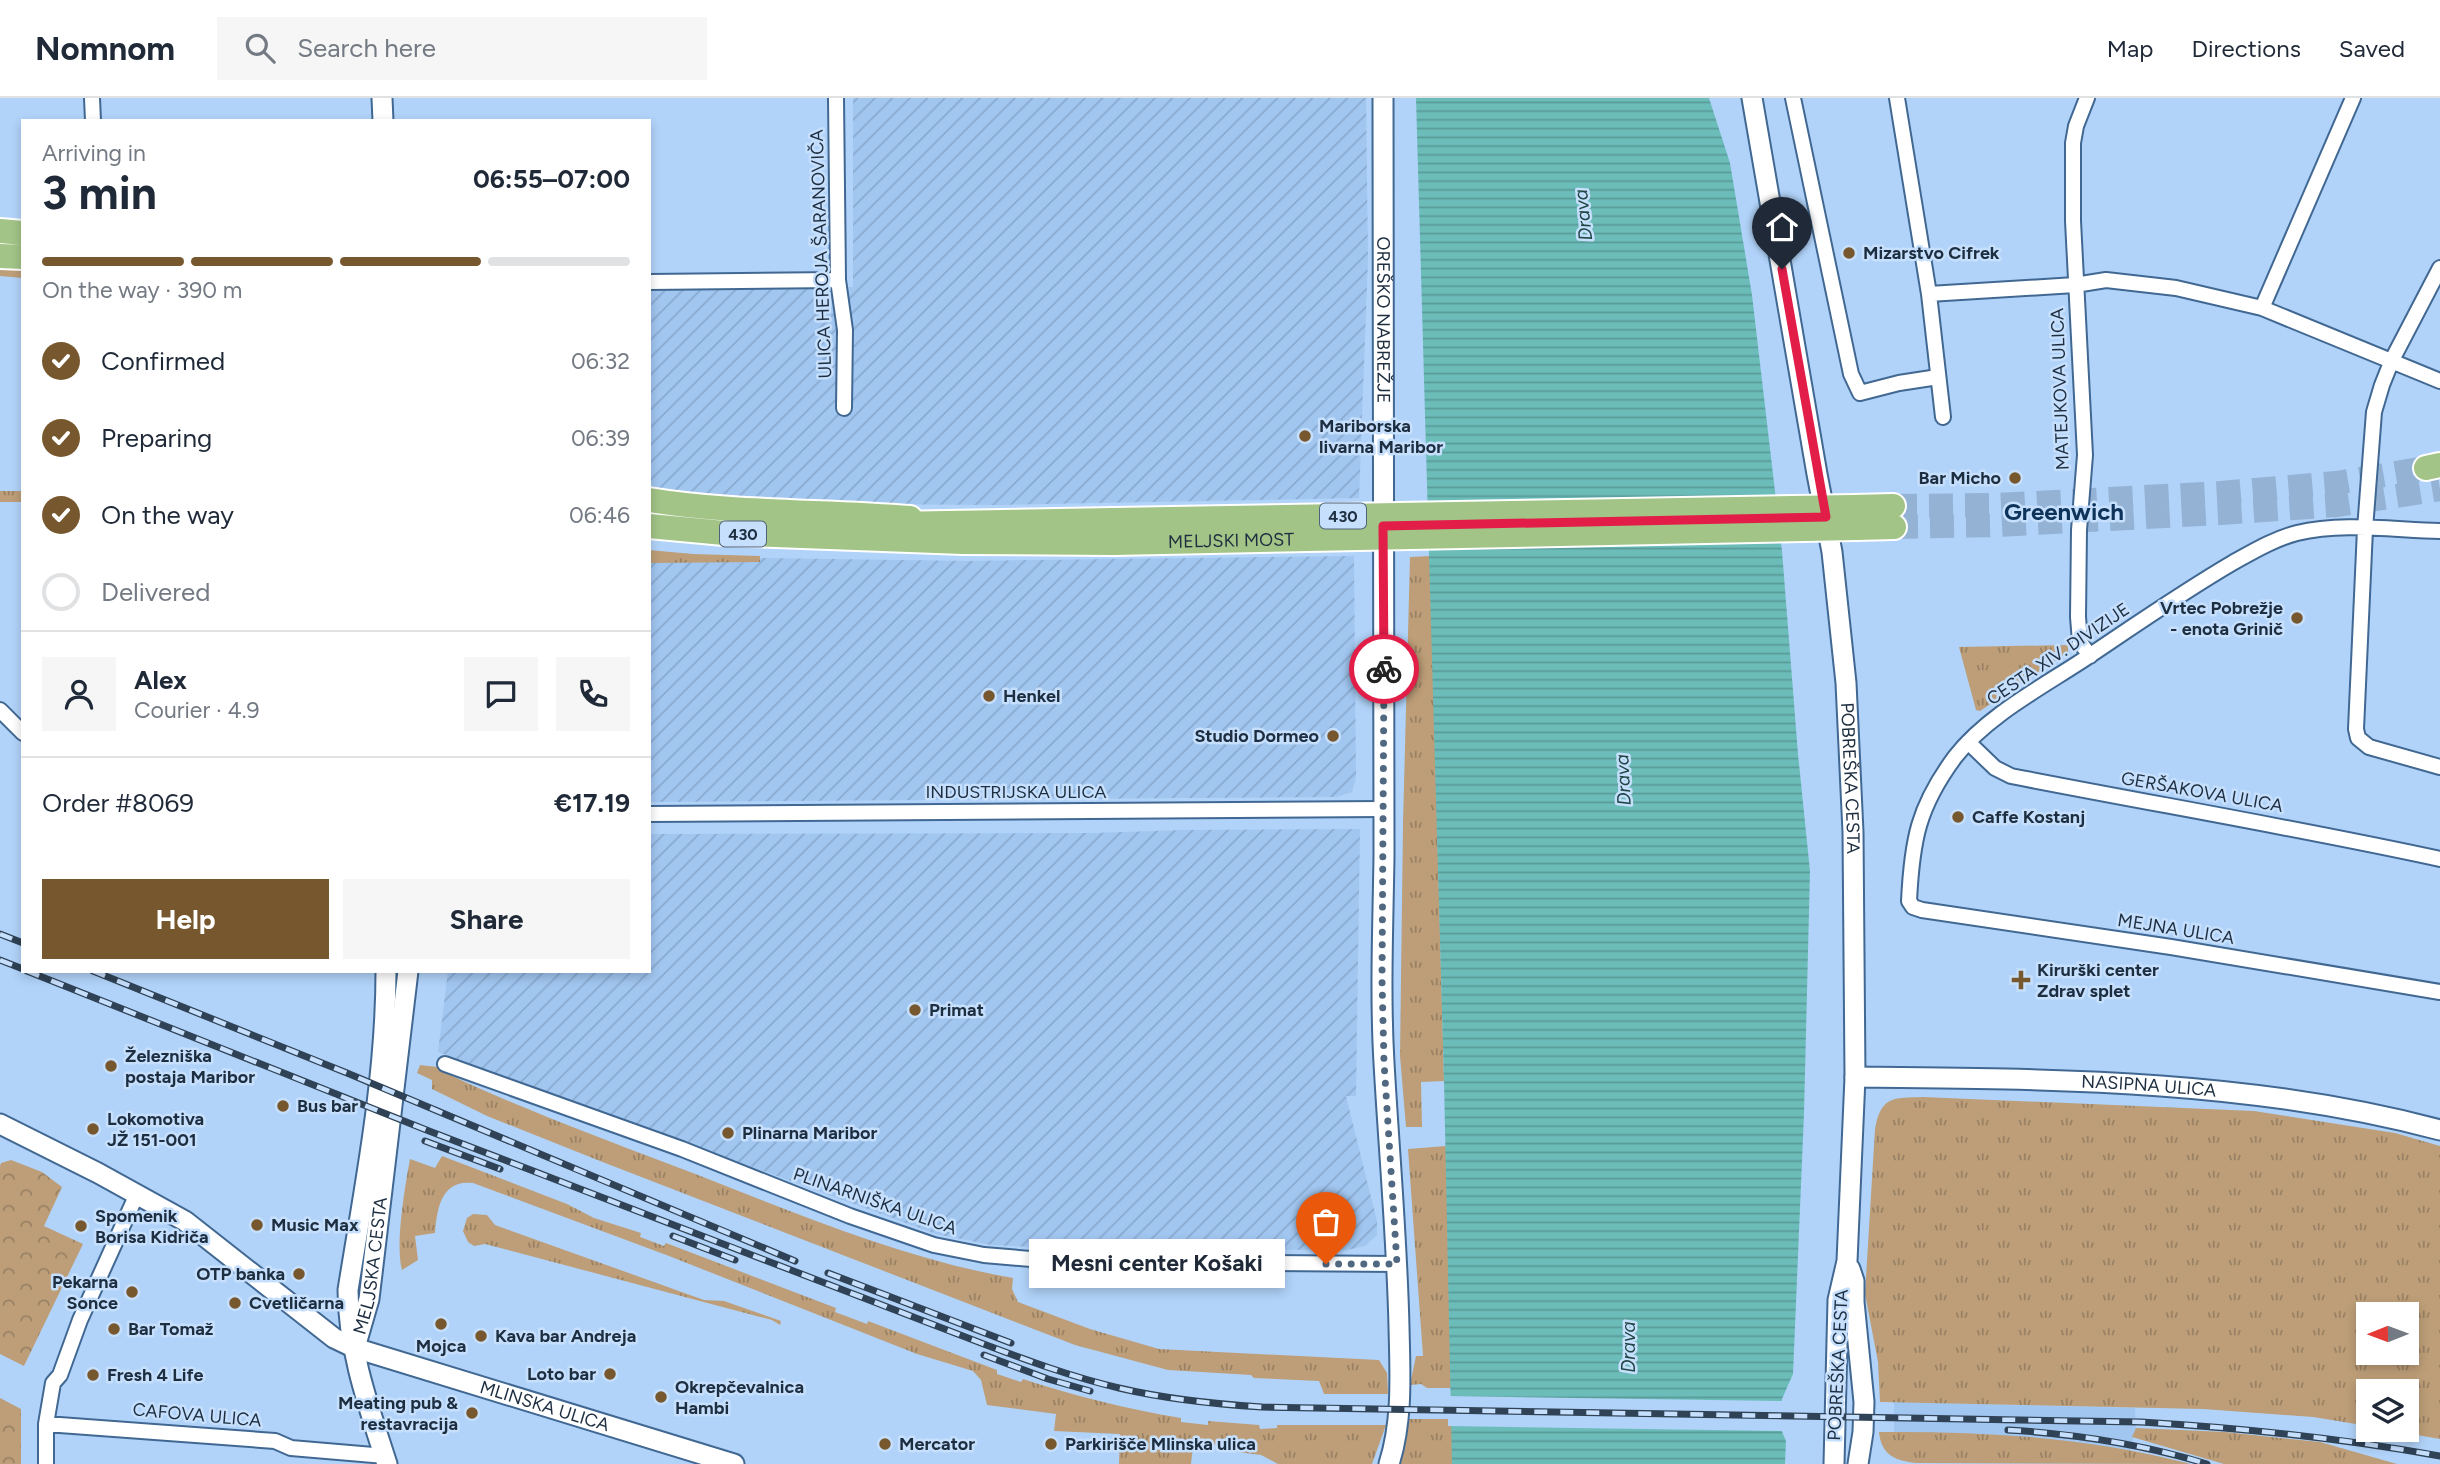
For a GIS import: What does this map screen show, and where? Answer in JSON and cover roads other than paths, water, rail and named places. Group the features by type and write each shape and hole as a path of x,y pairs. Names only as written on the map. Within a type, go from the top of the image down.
{"highway":[{"path":"0,218 21,219"},
{"path":"0,231 21,233"},
{"path":"0,242 21,244"},
{"path":"0,256 21,257"},
{"path":"651,500 726,510 837,512 963,532"},
{"name":"430","path":"651,516 684,521 778,526 963,532"},
{"name":"MELJSKI MOST","path":"963,532 1894,517"},
{"name":"430","path":"651,526 724,533 963,532"},
{"path":"651,541 723,548 825,549 963,532"}],"street":[{"path":"92,98 93,119"},
{"path":"382,98 383,119"},
{"name":"ULICA HEROJA ŠARANOVIČA","path":"836,98 838,280 845,330 844,408"},
{"name":"OREŠKO NABREŽJE","path":"1383,98 1384,1049 1397,1264 1399,1406 1394,1449 1389,1464"},
{"name":"POBREŠKA CESTA","path":"1752,98 1826,517 1837,590 1849,732 1853,832 1855,1077 1847,1261 1838,1300 1834,1464"},
{"path":"1793,98 1851,374 1860,393 1938,377"},
{"path":"1898,98 1930,295 1943,417"},
{"name":"MATEJKOVA ULICA","path":"2087,98 2073,143 2075,285 2085,455 2078,530 2078,617 2080,642 2090,656"},
{"path":"2262,308 2353,98"},
{"path":"2440,268 2392,360 2374,412 2365,529 2356,729 2358,738 2369,747 2440,768"},
{"path":"651,282 838,280"},
{"path":"1930,295 2075,285 2106,280 2141,282 2262,308 2440,381"},
{"path":"1383,526 1826,517"},
{"name":"CESTA XIV. DIVIZIJE","path":"1909,901 1914,841 1930,796 1968,742 2002,714 2208,576 2282,537 2319,529 2440,531"},
{"path":"0,710 21,731"},
{"name":"GERŠAKOVA ULICA","path":"1968,742 1995,768 2011,776 2211,815 2247,819 2440,859"},
{"name":"INDUSTRIJSKA ULICA","path":"651,814 1383,809"},
{"name":"MEJNA ULICA","path":"1909,901 1922,910 2171,947 2440,992"},
{"name":"MELJSKA CESTA","path":"355,1348 348,1290 383,1057 386,973"},
{"name":"MELJSKA CESTA","path":"355,1348 369,1299 408,973"},
{"name":"PLINARNIŠKA ULICA","path":"445,1064 682,1149 838,1211 934,1245 984,1255 1055,1261 1397,1264"},
{"name":"NASIPNA ULICA","path":"1855,1077 2090,1082 2165,1087 2286,1099 2399,1119 2440,1130"},
{"name":"MLINSKA ULICA","path":"0,1124 185,1221 334,1338 355,1348 734,1464"},
{"path":"46,1464 46,1424 53,1383 60,1375 80,1320 137,1194"},
{"path":"1847,1261 1854,1281 1864,1402 1858,1464"},
{"path":"355,1348 365,1397 386,1460"},
{"name":"CAFOVA ULICA","path":"46,1424 281,1443 291,1448 386,1460"}],"water":[{"name":"Drava","path":"1416,98 1709,98 1730,163 1752,295 1782,551 1810,871 1804,1114 1793,1374 1782,1399 1780,1427 1786,1441 1785,1464 1452,1464"}],"tunnel":[{"path":"1893,506 1998,505 2221,493 2336,483 2426,468"},
{"path":"1894,527 1997,525 2338,505 2440,489"}],"railway":[{"path":"0,934 21,942"},
{"path":"0,960 21,968"},
{"path":"32,973 429,1131 981,1343 1101,1384 1137,1392 1262,1407 2141,1422 2291,1434 2440,1456"},
{"path":"98,973 347,1073 795,1261"},
{"path":"425,1141 500,1169"},
{"path":"673,1236 735,1260"},
{"path":"828,1273 1011,1343"},
{"path":"984,1355 1048,1379 1090,1391"},
{"path":"2008,1430 2109,1441 2207,1464"}],"place":[{"name":"Mizarstvo Cifrek","path":"1849,253"},
{"name":"Mariborska livarna Maribor","path":"1305,436"},
{"name":"Bar Micho","path":"2015,478"},
{"name":"Vrtec Pobrežje - enota Grinič","path":"2297,618"},
{"name":"Henkel","path":"989,696"},
{"name":"Studio Dormeo","path":"1333,736"},
{"name":"Caffe Kostanj","path":"1958,817"},
{"name":"Kirurški center Zdrav splet","path":"2021,980"},
{"name":"Primat","path":"915,1010"},
{"name":"Železniška postaja Maribor","path":"111,1066"},
{"name":"Bus bar","path":"283,1106"},
{"name":"Lokomotiva JŽ 151-001","path":"93,1129"},
{"name":"Plinarna Maribor","path":"728,1133"},
{"name":"Music Max","path":"257,1225"},
{"name":"Spomenik Borisa Kidriča","path":"81,1226"},
{"name":"Mesni center Košaki","path":"1326,1264"},
{"name":"OTP banka","path":"299,1274"},
{"name":"Pekarna Sonce","path":"132,1292"},
{"name":"Cvetličarna","path":"235,1303"},
{"name":"Mojca","path":"441,1324"},
{"name":"Bar Tomaž","path":"114,1329"},
{"name":"Kava bar Andreja","path":"481,1336"},
{"name":"Loto bar","path":"610,1374"},
{"name":"Fresh 4 Life","path":"93,1375"},
{"name":"Okrepčevalnica Hambi","path":"661,1397"},
{"name":"Meating pub & restavracija","path":"472,1413"},
{"name":"Mercator","path":"885,1444"},
{"name":"Parkirišče Mlinska ulica","path":"1051,1444"}],"district":[{"name":"Greenwich","path":"2064,511"}]}
